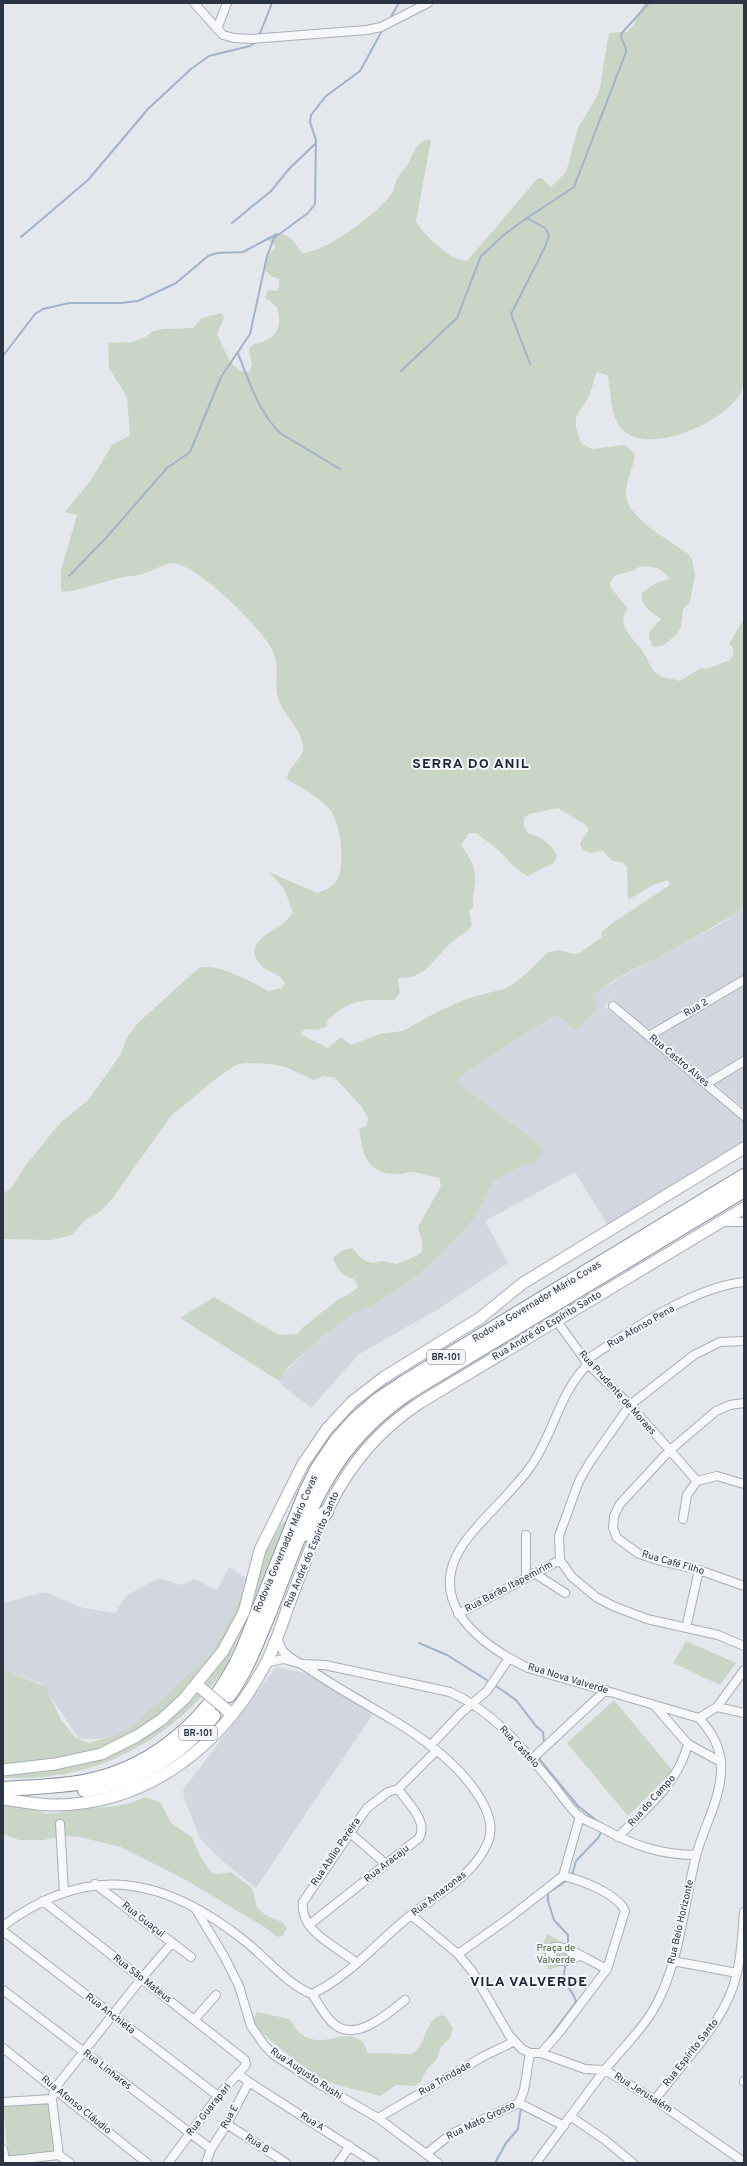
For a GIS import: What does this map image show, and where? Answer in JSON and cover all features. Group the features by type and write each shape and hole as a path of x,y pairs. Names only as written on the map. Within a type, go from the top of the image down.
{"highway":[{"name":"Rodovia Governador Mário Covas","path":"3,1789 90,1781 134,1765 177,1738 206,1710 230,1677 242,1652 312,1480 333,1445 356,1420 378,1400 405,1382 744,1176"},
{"name":"Rodovia Governador Mário Covas","path":"3,1798 67,1793 104,1786 126,1779 152,1767 188,1742 218,1710 242,1675 319,1490 333,1467 358,1435 388,1408 410,1392 744,1190"},
{"path":"298,1541 326,1512"}],"street":[{"path":"194,3 217,29 230,38 252,40 339,34 381,27 428,3"},
{"path":"217,29 227,3"},
{"name":"Rua 2","path":"649,1036 744,980"},
{"name":"Rua Castro Alves","path":"613,1006 744,1116"},
{"path":"706,1084 744,1061"},
{"name":"Rodovia Governador Mário Covas","path":"3,1770 17,1766 55,1764 101,1754 137,1736 161,1720 199,1687 223,1651 244,1612 260,1550 303,1464 327,1429 352,1402 383,1378 475,1322 522,1283 744,1148"},
{"name":"Rua André do Espírito Santo","path":"3,1798 42,1805 64,1805 88,1802 131,1792 163,1776 186,1760 212,1737 230,1712 257,1680 277,1638 326,1512 338,1487 354,1462 373,1440 395,1420 421,1402 744,1208"},
{"path":"720,1222 744,1222"},
{"name":"Rua Afonso Pena","path":"587,1362 660,1313 719,1288 744,1282"},
{"name":"Rua Prudente de Moraes","path":"556,1320 587,1362 630,1406 697,1481"},
{"path":"744,1341 720,1342 694,1355 630,1406 597,1451 579,1481 559,1536 560,1560 572,1577 596,1597 613,1606 647,1619 718,1635 744,1646"},
{"name":"Rua Nova Valverde","path":"587,1362 569,1387 540,1452 530,1468 467,1538 458,1553 451,1573 449,1587 450,1595 458,1614 472,1630 509,1658 528,1668 699,1718"},
{"name":"Rua Café Filho","path":"744,1403 730,1405 716,1411 669,1451 620,1504 614,1516 613,1528 617,1538 640,1554 661,1561 699,1570 744,1586"},
{"path":"683,1519 687,1495 697,1481 717,1476 744,1484"},
{"path":"526,1535 526,1577"},
{"name":"Rua Barão Itapemirim","path":"458,1614 560,1560"},
{"path":"686,1628 699,1570"},
{"path":"534,1573 566,1593"},
{"name":"Rua Amazonas","path":"277,1638 284,1651 302,1664 329,1683 395,1722 450,1761 475,1789 489,1816 490,1829 488,1842 472,1867 450,1888 411,1915 332,1983 312,1994"},
{"name":"Rua Abílio Pereira","path":"356,1962 326,1942 309,1925 302,1910 303,1902 349,1832 372,1804 388,1792 398,1789 433,1749 461,1713 474,1704 490,1687 509,1658"},
{"name":"Rua Amazonas","path":"266,1663 283,1659 302,1664"},
{"name":"Rua Castelo","path":"302,1664 325,1665 450,1692 474,1704 506,1730 580,1816 618,1837 650,1850 666,1854 696,1855"},
{"path":"699,1718 717,1707 744,1670"},
{"path":"199,1687 230,1712"},
{"path":"532,1759 606,1690"},
{"path":"654,1705 688,1744 721,1762"},
{"path":"717,1707 744,1713"},
{"name":"Rua Belo Horizonte","path":"536,2163 605,2070 652,2012 673,1961 696,1855 717,1796 721,1778 721,1762 715,1738 699,1718"},
{"name":"Rua do Campo","path":"618,1837 673,1780 679,1770 688,1744"},
{"name":"Rua Aracaju","path":"309,1925 386,1864 421,1834 421,1822 398,1789"},
{"path":"458,1954 509,1918 563,1876 580,1816"},
{"path":"60,1824 64,1892"},
{"path":"349,1832 386,1864"},
{"path":"541,2053 558,2034 607,1969 625,1911 622,1906 604,1893 585,1883 563,1876"},
{"path":"3,1926 29,1908 64,1892 95,1884 124,1883 148,1889 212,1917 244,1940 295,1985 312,1994 334,2024 346,2030 366,2026 379,2020 405,2000"},
{"name":"Rua Guaçui","path":"95,1884 191,1957"},
{"name":"Rua São Mateus","path":"43,1901 242,2057"},
{"name":"Rua Augusto Rushi","path":"194,1908 224,1956 239,1986 250,2026 265,2046 274,2055 319,2084 361,2110 378,2118 438,2163"},
{"name":"Rua Espírito Santo","path":"655,2100 710,2030 724,2008 737,1973 742,1948 744,1912"},
{"path":"411,1915 458,1954 472,1971 513,2042 530,2053"},
{"name":"Rua Anchieta","path":"3,1931 218,2096"},
{"path":"59,2155 52,2099 55,2088 141,1979 172,1943"},
{"path":"580,1956 607,1969"},
{"path":"673,1961 737,1973"},
{"name":"Rua Linhares","path":"3,1990 211,2149"},
{"path":"194,2020 216,1995"},
{"name":"Rua Trindade","path":"378,2118 484,2056 513,2042"},
{"name":"Rua Afonso Cláudio","path":"3,2048 147,2163"},
{"name":"Rua Jerusalém","path":"530,2053 541,2053 585,2069 605,2070 655,2100 744,2162"},
{"name":"Rua Mato Grosso","path":"426,2154 451,2134 519,2103 524,2090 530,2053"},
{"name":"Rua Guarapari","path":"168,2163 218,2096 246,2065 246,2062 242,2057"},
{"path":"238,2074 249,2082"},
{"name":"Rua E","path":"206,2163 211,2149 227,2124 249,2082"},
{"name":"Rua A","path":"249,2082 375,2163"},
{"path":"3,2102 52,2099"},
{"path":"519,2103 564,2126"},
{"path":"570,2116 605,2140 633,2163"},
{"name":"Rua B","path":"227,2124 286,2163"},
{"path":"338,2163 350,2146"},
{"path":"3,2149 4,2162 59,2155 70,2163"}],"shaded area":[{"path":"744,909 744,1108 612,999 604,1006 741,1117 744,1121 743,1144 609,1227 575,1172 485,1221 508,1263 437,1310 359,1354 311,1408 283,1386 279,1381 282,1376 308,1349 355,1313 379,1302 409,1282 440,1256 473,1220 494,1180 520,1167 535,1164 538,1143 459,1084 459,1077 555,1015 561,1017 576,1032 595,1002 594,996 598,992 623,976 717,926"},
{"path":"229,1567 249,1580 227,1637 192,1686 122,1738 79,1739 42,1684 3,1669 3,1603 45,1592 83,1608 115,1613 126,1596 159,1578 182,1585 194,1579 217,1590"},
{"path":"276,1667 309,1674 373,1714 256,1888 225,1863 201,1840 184,1798 183,1790"}],"green space":[{"path":"644,3 744,3 744,380 742,391 733,403 722,413 692,430 675,436 658,439 643,439 630,435 618,424 612,408 607,375 597,372 590,393 577,415 576,425 581,443 592,449 625,445 635,454 626,488 628,502 640,519 649,527 686,552 692,559 695,575 690,602 683,609 681,626 678,633 664,645 653,647 649,638 649,632 661,619 645,606 642,593 651,586 668,580 669,577 658,568 641,566 632,571 616,575 610,582 611,588 628,609 624,615 623,621 625,627 644,653 654,672 659,676 680,681 701,668 707,669 730,660 734,653 732,646 729,644 744,618 744,909 608,984 594,996 598,1006 576,1032 561,1017 555,1015 459,1077 459,1084 538,1143 543,1152 535,1164 520,1167 494,1180 473,1220 440,1256 409,1282 379,1302 355,1313 324,1336 289,1366 279,1381 180,1318 214,1297 279,1335 298,1334 302,1328 339,1299 351,1293 358,1287 354,1279 343,1274 338,1269 333,1258 341,1251 352,1248 362,1259 372,1263 383,1261 396,1264 412,1258 422,1252 422,1241 418,1227 441,1186 439,1178 411,1172 400,1174 388,1173 380,1171 368,1162 362,1147 359,1129 367,1125 368,1118 361,1106 334,1077 323,1076 314,1080 285,1067 270,1064 245,1063 236,1065 218,1077 171,1116 112,1199 101,1211 86,1219 72,1235 51,1240 3,1239 3,1194 11,1188 26,1165 60,1123 88,1100 121,1054 127,1037 138,1023 193,973 199,968 215,968 244,978 268,991 282,988 285,983 281,977 263,967 257,960 255,954 255,948 262,938 282,925 293,913 285,890 269,872 317,893 325,890 336,882 341,867 340,836 331,811 316,797 287,779 290,770 303,751 303,746 302,739 296,727 280,704 278,698 276,687 277,668 274,655 265,638 226,597 196,573 172,563 143,574 123,577 67,592 61,591 61,570 77,515 65,512 91,480 112,445 130,435 127,397 109,368 108,341 110,343 132,342 146,337 151,332 163,329 193,328 202,318 221,313 224,318 217,334 228,358 237,368 249,372 252,365 249,350 254,344 264,341 275,334 279,321 277,307 265,298 268,290 277,291 279,287 279,279 271,276 265,270 265,258 276,247 268,239 279,233 290,237 302,253 323,247 337,239 364,221 386,201 393,191 397,179 408,164 418,146 429,139 431,141 416,221 431,240 447,253 455,258 468,260 537,179 541,178 551,187 566,172 578,128 596,98 600,88 608,37 610,33 627,32 633,26","holes":["558,808 586,825 589,830 580,843 582,849 591,853 603,851 612,861 622,862 627,867 628,900 653,885 668,880 670,885 611,924 602,932 601,938 581,952 574,954 557,950 547,953 512,985 504,989 469,998 439,1011 403,1031 380,1034 351,1045 341,1037 328,1048 300,1034 305,1029 317,1030 327,1026 326,1022 334,1014 350,1004 373,1000 394,1000 400,993 398,978 408,978 423,971 453,941 470,928 472,925 469,910 473,908 475,872 474,867 461,845 469,833 476,833 496,848 515,867 527,876 554,863 557,855 545,841 529,834 524,827 524,818 529,814"]},
{"path":"286,1521 226,1667 210,1688 192,1707 150,1740 127,1753 103,1763 78,1771 52,1776 34,1778 3,1778 3,1669 46,1687 61,1720 76,1738 89,1743 117,1735 135,1724 211,1654 281,1524"},
{"path":"686,1641 736,1663 720,1685 673,1663"},
{"path":"614,1700 673,1771 628,1816 567,1743"},
{"path":"145,1797 161,1803 171,1823 192,1837 201,1858 212,1873 218,1874 231,1872 252,1888 257,1907 264,1914 283,1923 287,1928 283,1935 277,1937 266,1928 184,1879 121,1847 80,1837 64,1836 43,1840 19,1840 3,1834 3,1804 25,1806 46,1814 59,1813 92,1805 97,1807 118,1806"},
{"name":"Praça de Valverde","path":"547,1934 585,1955 549,1970 541,1949"},
{"path":"257,2012 289,2019 301,2034 309,2038 325,2040 347,2036 354,2037 363,2042 368,2053 411,2054 420,2045 430,2024 440,2015 445,2016 453,2028 450,2038 441,2047 437,2059 427,2069 420,2083 414,2086 396,2085 380,2096 331,2083 308,2070 286,2054 259,2029 254,2021"},
{"path":"48,2103 55,2152 8,2157 3,2106"}],"waterway":[{"path":"259,36 272,3"},
{"path":"389,20 399,3"},
{"path":"401,371 457,318 481,256 505,234 574,187 626,52 626,47 621,34 649,3"},
{"path":"69,576 105,539 167,468 190,452 221,377 250,334 267,256 274,238 308,213 315,204 316,140 310,122 311,115 326,96 360,71 383,29"},
{"path":"21,237 88,180 148,109 191,69 209,56 250,46 257,42"},
{"path":"232,223 271,191 289,169 316,143"},
{"path":"527,218 545,228 549,235 545,247 511,314 530,364"},
{"path":"3,356 35,314 43,309 69,303 121,303 138,301 176,283 208,256 217,253 243,252 277,234"},
{"path":"238,353 260,406 280,433 340,469"},
{"path":"419,1643 447,1655 490,1682"},
{"path":"493,1684 516,1700 536,1726 543,1732 544,1743"},
{"path":"540,1755 540,1760 578,1806 602,1825"},
{"path":"572,1875 576,1861 598,1838 602,1831"},
{"path":"568,1880 548,1893 548,1901 554,1920 568,1935 568,1946"},
{"path":"542,2047 576,2002 574,1996 563,1979 566,1962"},
{"path":"495,2163 506,2143 518,2129 521,2107"}],"district":[{"name":"SERRA DO ANIL","path":"471,764"},
{"name":"VILA VALVERDE","path":"529,1982"}]}
